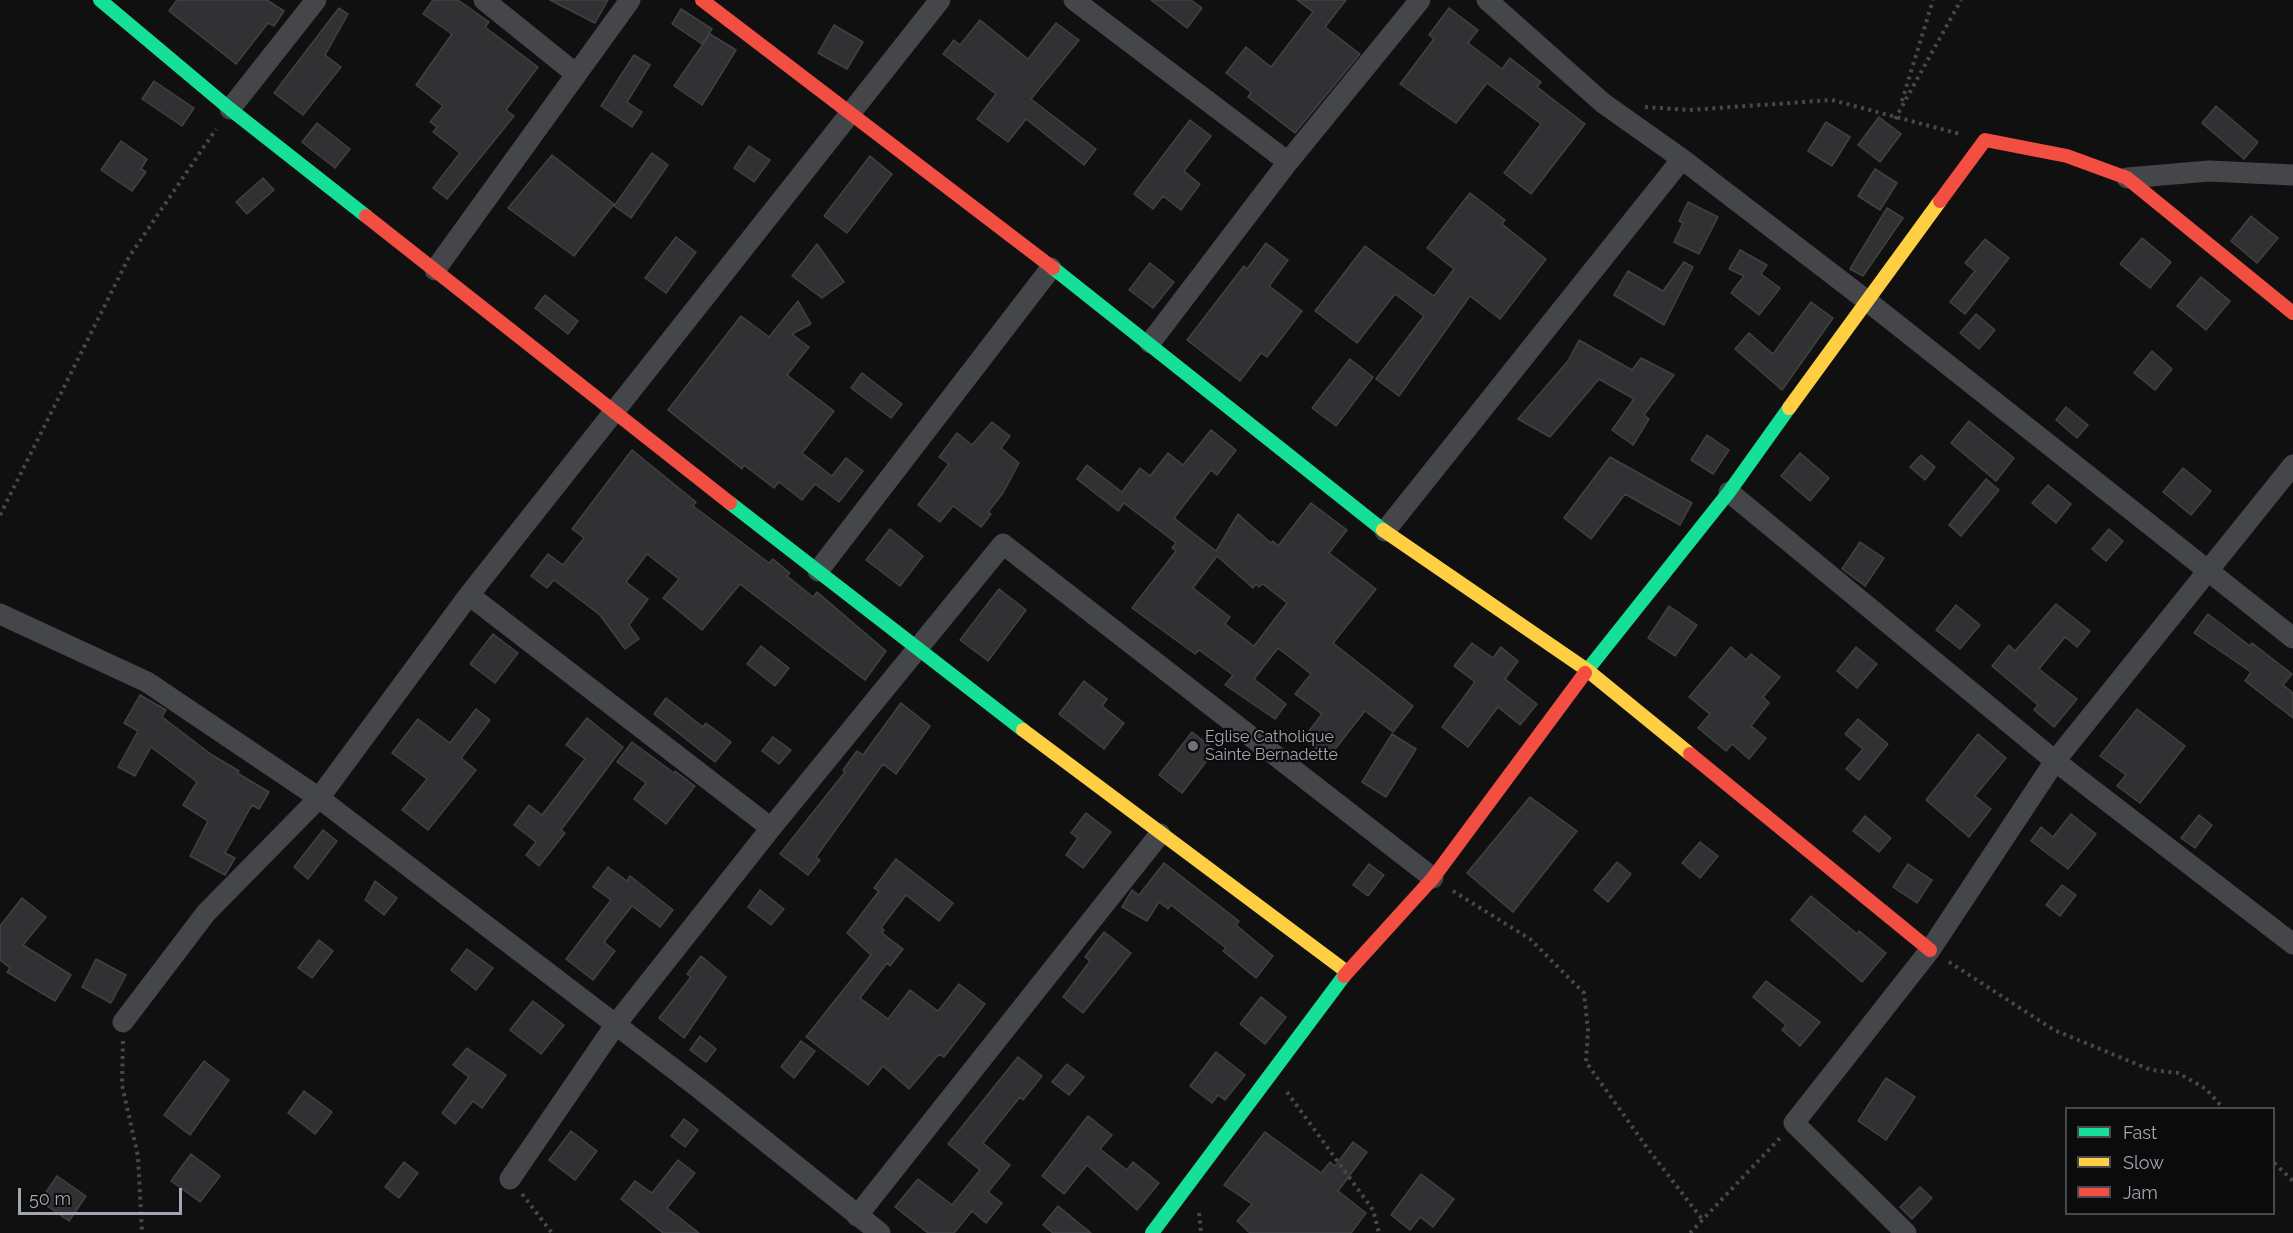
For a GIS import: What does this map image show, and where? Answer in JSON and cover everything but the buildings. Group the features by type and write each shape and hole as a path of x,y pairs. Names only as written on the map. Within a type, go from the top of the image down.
{"street":[{"path":"100,0 230,109 916,649 1347,972"},
{"path":"230,109 316,0"},
{"path":"484,0 576,74"},
{"path":"435,270 630,0"},
{"path":"702,0 849,115 1150,343 1385,531 1587,670 1930,950"},
{"path":"123,1022 206,913 320,798 469,595 940,0"},
{"path":"1074,0 1288,162"},
{"path":"1150,343 1288,162 1420,0"},
{"path":"1487,0 1603,103 1682,159 1866,300 2293,638"},
{"path":"1152,1233 1347,972 1433,878 1587,670 1730,492 1866,300 1985,140 2067,156 2127,178 2293,313"},
{"path":"1385,531 1682,159"},
{"path":"2127,178 2209,171 2293,175"},
{"path":"818,571 1051,268"},
{"path":"1906,1233 1794,1123 1930,950 2055,761 2293,465"},
{"path":"1730,492 2055,761 2293,944"},
{"path":"510,1179 616,1024 771,828 1003,544 1433,878"},
{"path":"469,595 771,828"},
{"path":"0,614 147,682 320,798 616,1024 880,1233"},
{"path":"857,1216 1160,834"}],"path":[{"path":"1895,119 1908,87 1933,0"},
{"path":"1895,119 1961,0"},
{"path":"1603,103 1689,110 1832,100 1895,119 1985,140"},
{"path":"0,515 129,257 230,109"},
{"path":"1433,878 1530,939 1584,993 1588,1031 1586,1062 1648,1149 1702,1219"},
{"path":"1930,950 2054,1030 2151,1070 2178,1073 2206,1089 2222,1107"},
{"path":"123,1022 122,1085 138,1156 142,1233"},
{"path":"1271,1074 1292,1098 1373,1210 1379,1233"},
{"path":"1690,1233 1794,1123"},
{"path":"2275,1164 2293,1181"},
{"path":"510,1179 552,1233"}],"traffic: fast":[{"path":"100,0 230,109 366,216"},
{"path":"1053,268 1383,530"},
{"path":"1585,673 1729,492 1789,408"},
{"path":"730,503 1023,730"},
{"path":"1152,1233 1344,976"}],"traffic: slow":[{"path":"1789,408 1940,201"},
{"path":"1383,530 1587,670 1690,754"},
{"path":"1023,730 1347,972"}],"traffic: jam":[{"path":"702,0 1053,268"},
{"path":"1940,201 1985,140 2067,156 2127,178 2293,313"},
{"path":"366,216 730,503"},
{"path":"1344,976 1433,878 1585,673"},
{"path":"1690,754 1930,950"}],"place":[{"name":"Eglise Catholique Sainte Bernadette","path":"1193,746"}]}
